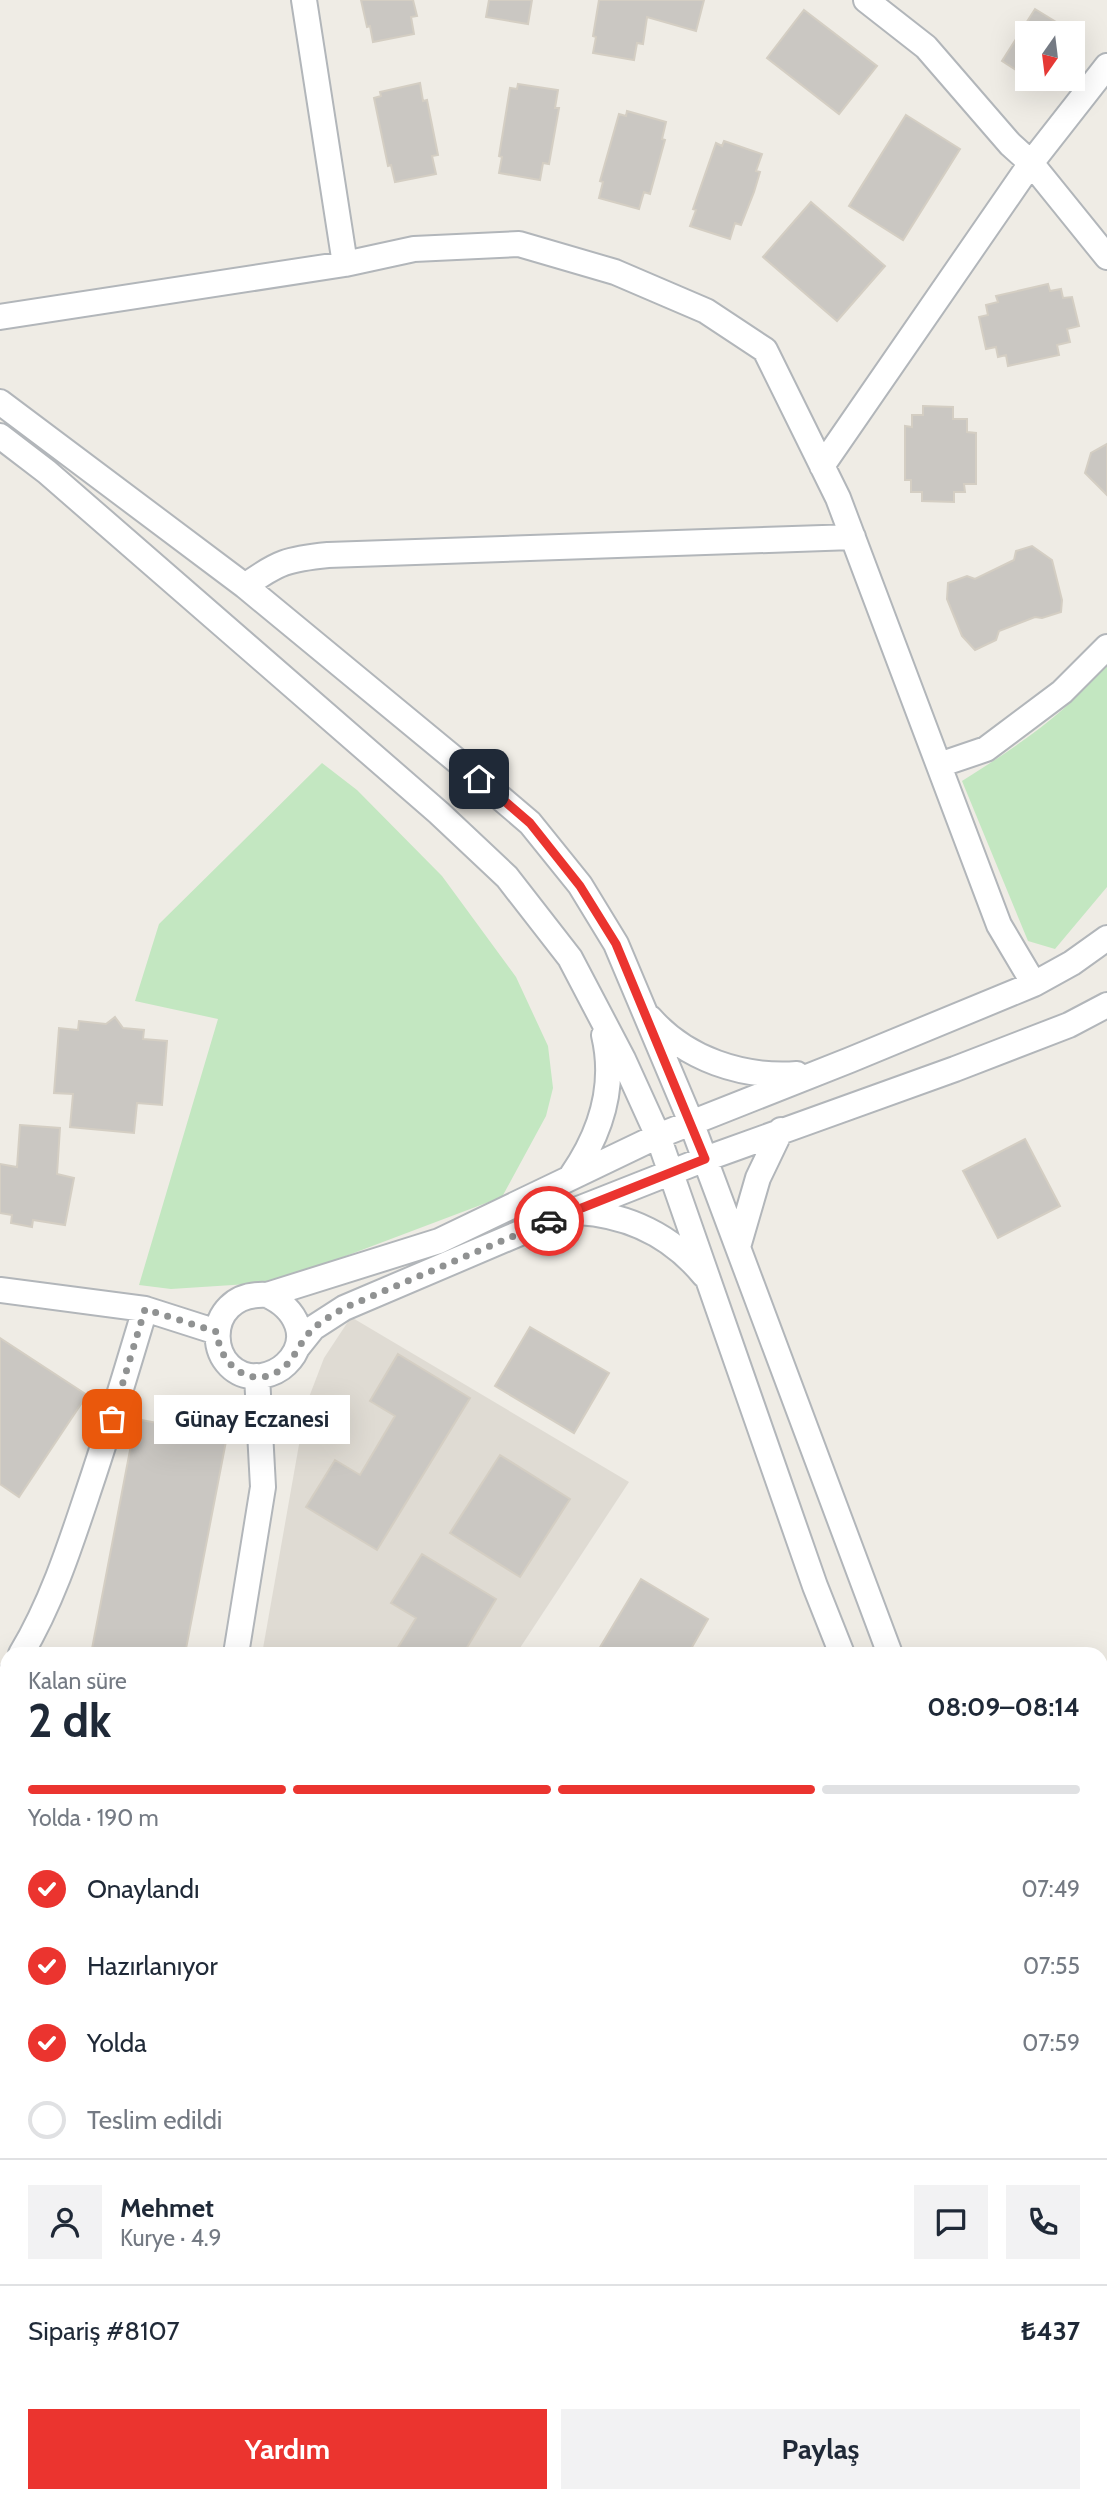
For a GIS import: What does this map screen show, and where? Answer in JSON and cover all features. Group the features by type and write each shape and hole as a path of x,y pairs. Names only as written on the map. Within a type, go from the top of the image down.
{"street":[{"path":"304,0 345,264"},
{"path":"866,0 926,47 1010,144 1031,163 1107,257"},
{"path":"822,466 1031,163 1107,66"},
{"path":"0,317 345,264 414,249 519,244 614,272 706,311 765,350 822,466 853,537 999,925 1034,984"},
{"path":"0,402 246,586 530,823 580,886 616,944 691,1122 887,1647"},
{"path":"0,436 47,472 439,813 507,877 570,958 623,1059 658,1136 815,1586 839,1647"},
{"path":"246,586 272,567 292,558 328,555 853,537"},
{"path":"939,765 986,749 1062,692 1107,647"},
{"path":"267,1296 439,1241 658,1136 1034,984 1072,963 1107,938"},
{"path":"297,1348 297,1322 280,1301 253,1295 234,1303 220,1318 218,1346 224,1359 245,1374 270,1374 282,1369 313,1328 344,1308 672,1172 781,1130 955,1069 1069,1025 1107,1005"},
{"path":"572,1176 593,1142 606,1103 607,1045 596,1007"},
{"path":"642,1008 655,1023 688,1049 725,1067 765,1075 805,1074 825,1070"},
{"path":"738,1247 758,1178 781,1130"},
{"path":"574,1211 620,1218 642,1227 680,1250 710,1282"},
{"path":"0,1290 145,1309 217,1332"},
{"path":"25,1647 48,1603 65,1562 145,1309"},
{"path":"237,1647 263,1487 257,1376"}],"shaded area":[{"path":"351,1317 629,1482 521,1647 263,1647 306,1405 324,1358"}],"green space":[{"path":"1107,664 1107,887 1055,949 1028,941 962,781 1021,742 1057,714 1075,699"},
{"path":"322,763 357,790 442,876 516,977 548,1046 553,1088 546,1116 502,1197 277,1282 171,1289 139,1285 218,1019 135,1001 159,924"}],"building":[{"path":"361,0 413,0 417,16 411,17 414,34 373,42"},
{"path":"489,0 532,0 528,24 486,17"},
{"path":"599,0 704,0 696,31 647,17 643,44 637,43 634,60 593,53"},
{"path":"1035,9 1054,21 1027,21"},
{"path":"804,10 877,66 839,114 767,58"},
{"path":"1015,41 1015,69 1002,61"},
{"path":"420,83 423,101 427,100 438,155 432,156 436,174 395,182 391,165 388,166 374,98 381,96 380,92"},
{"path":"518,84 558,90 555,108 559,108 549,164 543,163 540,180 499,173 502,157 499,156 510,88 517,89"},
{"path":"627,111 666,122 662,139 665,140 650,194 644,192 639,209 599,198 603,182 600,181 619,114 626,116"},
{"path":"906,115 960,149 903,240 849,206"},
{"path":"724,141 762,154 756,171 760,172 754,192 741,225 735,223 730,239 690,226 696,210 693,209 716,143 722,146"},
{"path":"811,202 885,266 837,321 763,257"},
{"path":"1048,284 1050,291 1061,289 1063,298 1072,297 1079,326 1067,329 1070,342 1057,345 1059,355 1008,366 1006,355 998,357 996,347 986,349 979,317 988,315 986,305 998,302 996,296"},
{"path":"923,406 953,407 953,419 967,419 967,432 976,433 976,484 964,484 965,492 954,492 954,502 922,501 922,492 911,492 911,480 905,480 905,426 912,427 912,415 923,415"},
{"path":"1107,444 1107,495 1085,473 1091,453"},
{"path":"1032,546 1052,560 1062,600 1061,612 1042,618 1035,617 999,631 996,640 975,650 962,636 947,599 948,583 967,576 975,579 1014,560 1016,551"},
{"path":"115,1017 123,1028 144,1030 143,1039 167,1041 162,1105 137,1103 134,1133 70,1127 73,1094 54,1093 59,1028 78,1030 79,1021 106,1024"},
{"path":"20,1125 60,1128 57,1174 74,1178 65,1225 33,1220 32,1227 11,1223 12,1215 0,1213 0,1164 17,1167"},
{"path":"1025,1139 1060,1206 998,1238 963,1171"},
{"path":"530,1327 609,1373 574,1433 495,1386"},
{"path":"0,1338 87,1395 19,1497 0,1484"},
{"path":"398,1354 470,1398 377,1550 306,1507 335,1460 360,1475 395,1416 370,1401"},
{"path":"136,1419 227,1436 186,1647 92,1647"},
{"path":"500,1455 570,1499 520,1577 450,1533"},
{"path":"422,1554 496,1599 467,1647 398,1647 416,1618 391,1603"},
{"path":"641,1579 708,1619 692,1647 600,1647"}],"way so far":[{"path":"112,1419 145,1309 217,1332 218,1346 224,1359 233,1368 257,1376 270,1374 282,1369 313,1328 344,1308 549,1221"}],"place":[{"name":"Günay Eczanesi","path":"112,1419"}],"route":[{"path":"479,779 530,823 580,886 616,944 705,1159 549,1221"}]}
